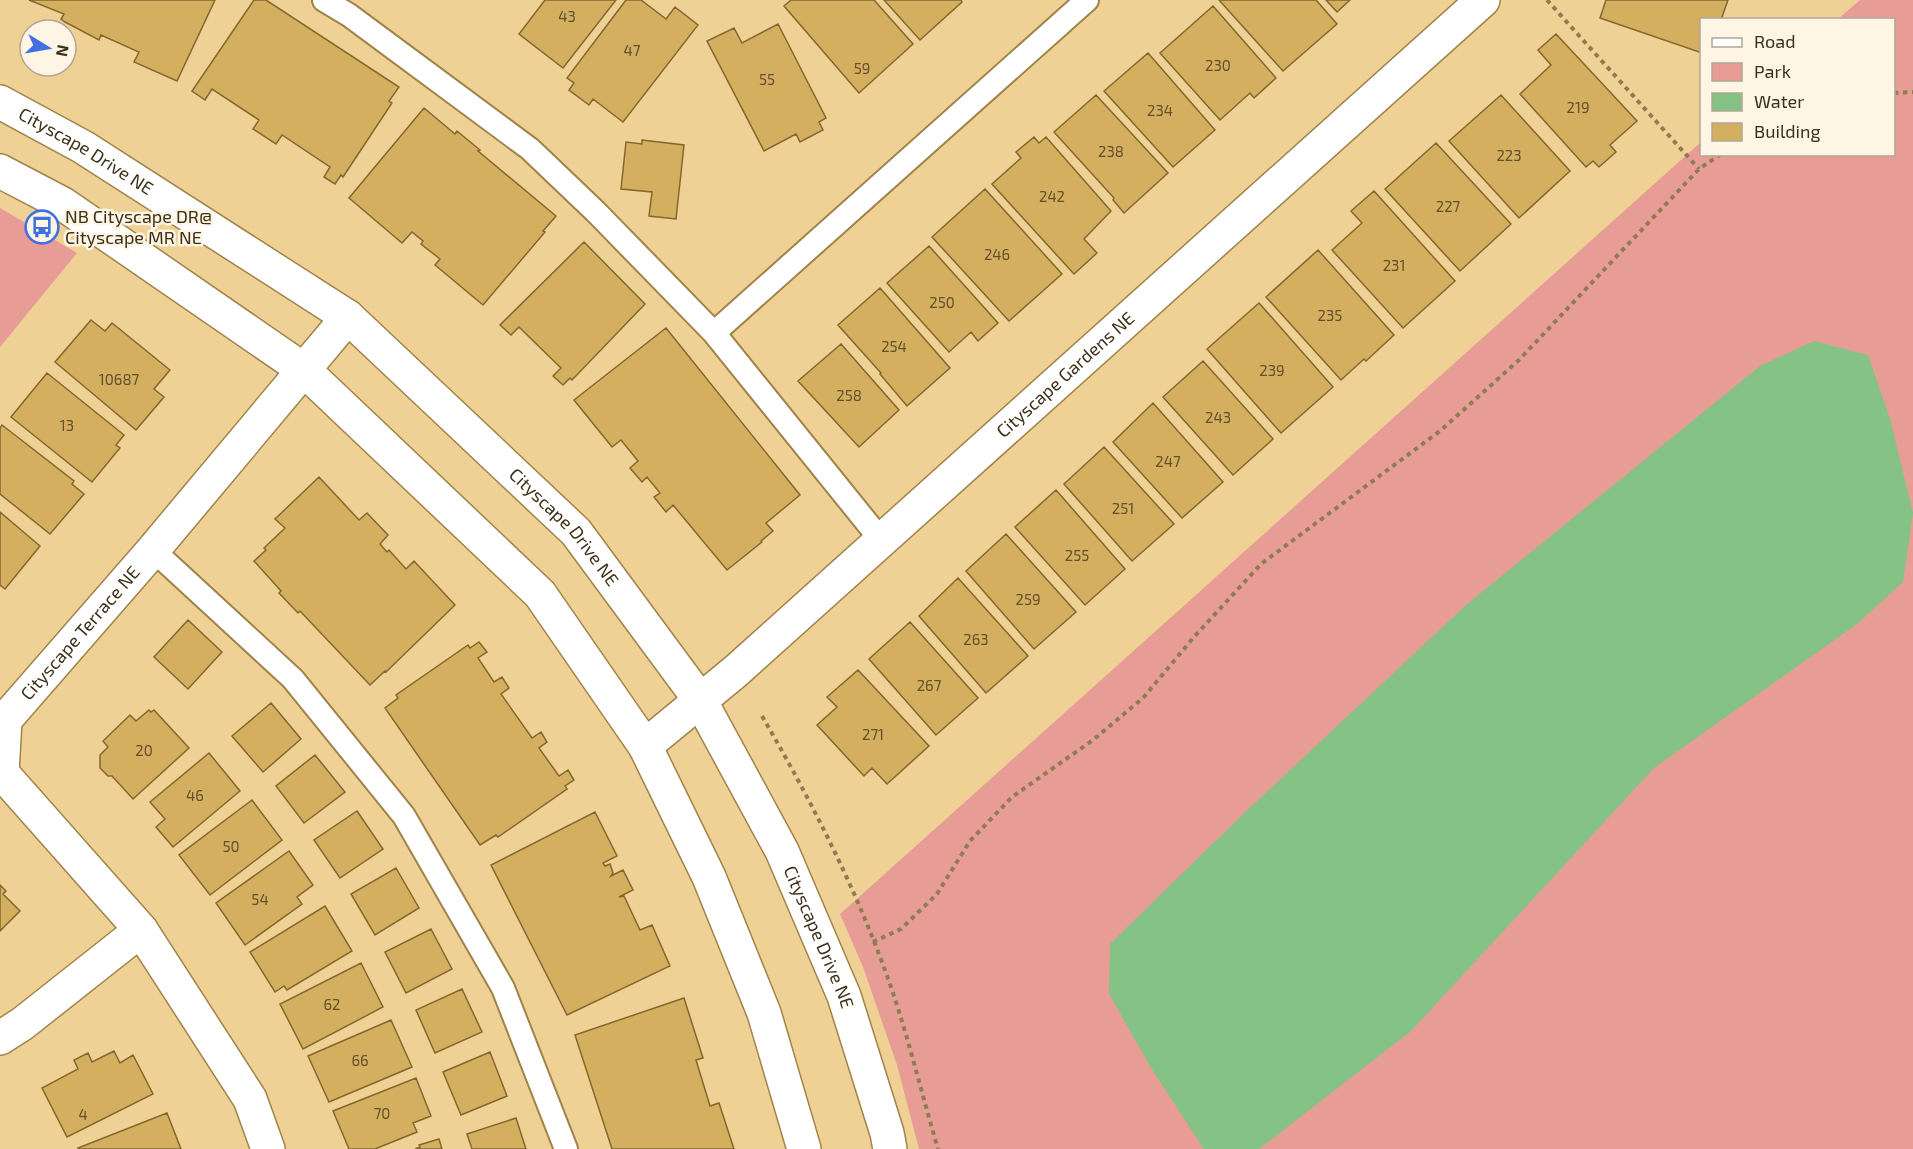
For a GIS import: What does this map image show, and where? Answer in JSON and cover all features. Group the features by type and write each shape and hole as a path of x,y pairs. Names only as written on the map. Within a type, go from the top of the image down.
{"street":[{"name":"Cityscape Gardens NE","path":"645,746 736,670 1483,0"},
{"name":"Cityscape Drive NE","path":"0,102 83,147 348,316 576,532 700,700 782,851 840,986 887,1132 890,1149"},
{"path":"0,171 63,204 304,370 540,594 645,746 709,877 764,1013 804,1149"},
{"name":"Cityscape Terrace NE","path":"268,1149 250,1099 141,930 2,773 5,720 153,550 348,316"},
{"path":"0,1038 22,1024 141,930"}],"lane":[{"path":"324,0 349,15 530,148 714,333 881,540"},
{"path":"714,333 1087,0"},
{"path":"153,550 292,679 404,816 504,988 566,1149"}],"path":[{"path":"1547,0 1699,169"},
{"path":"1895,93 1913,92"},
{"path":"873,942 901,929 937,894 970,841 1012,797 1093,740 1143,698 1194,637 1262,564 1440,431 1519,360 1699,169 1718,156"}],"green space":[{"path":"1860,0 1913,0 1913,1149 919,1149 897,1065 863,967 840,914 1700,143 1700,156 1895,156 1895,18 1839,18"},
{"path":"0,208 77,253 0,347"}],"water":[{"path":"1814,341 1868,355 1890,419 1913,513 1903,582 1857,624 1654,768 1411,1031 1259,1149 1204,1149 1151,1068 1109,994 1110,944 1239,818 1466,605 1760,366"}],"building":[{"path":"29,0 215,0 177,81 134,62 139,52 101,35 99,40 78,29 78,18 62,18 64,14"},
{"path":"254,0 266,0 399,87 389,101 392,103 343,177 341,175 335,184 324,177 330,167 282,135 276,144 253,129 259,120 212,89 205,100 192,91"},
{"path":"545,0 616,0 563,68 519,34"},
{"path":"626,0 641,0 666,19 675,7 698,25 623,122 593,99 589,105 569,90 574,83 567,78"},
{"path":"791,0 874,0 913,44 859,93 784,6"},
{"path":"884,0 961,0 962,2 920,40"},
{"path":"1219,0 1316,0 1337,24 1283,71"},
{"path":"1326,0 1350,0 1337,12"},
{"path":"1606,0 1728,0 1722,18 1700,18 1700,52 1600,18"},
{"path":"1213,6 1276,78 1254,98 1250,93 1220,120 1160,53"},
{"path":"778,24 826,118 819,122 823,130 800,142 796,134 764,151 707,41 734,28 742,43"},
{"path":"1556,34 1637,121 1610,145 1616,152 1599,167 1593,161 1586,167 1520,94 1551,65 1538,50"},
{"path":"1148,53 1215,130 1173,167 1104,91"},
{"path":"1096,95 1168,173 1124,213 1113,200 1114,198 1054,132"},
{"path":"1501,95 1570,171 1519,218 1449,141"},
{"path":"424,108 455,134 457,131 556,216 483,305 435,265 440,259 421,244 423,241 412,232 402,243 349,198"},
{"path":"1034,137 1039,143 1046,137 1111,211 1084,239 1097,253 1074,274 992,184 1021,158 1016,152"},
{"path":"642,140 684,145 676,219 649,216 652,192 621,189 626,142 642,144"},
{"path":"1436,143 1511,224 1460,271 1385,189"},
{"path":"985,189 1062,274 1009,321 932,237"},
{"path":"1374,191 1455,281 1403,328 1332,250 1362,223 1351,211"},
{"path":"584,242 645,304 572,380 570,378 563,385 553,376 561,368 519,327 511,335 500,325"},
{"path":"929,246 998,323 978,341 971,332 949,352 887,283"},
{"path":"1318,250 1394,335 1341,380 1266,297"},
{"path":"880,288 950,368 907,406 838,325"},
{"path":"1259,303 1333,387 1281,433 1207,349"},
{"path":"91,320 105,331 112,323 170,370 154,389 164,397 136,430 55,362"},
{"path":"666,328 800,495 766,523 773,531 727,570 673,505 666,512 654,497 660,493 647,477 642,482 630,468 638,461 621,440 612,447 574,400"},
{"path":"841,344 899,410 859,447 798,381"},
{"path":"1203,361 1273,439 1233,475 1163,397"},
{"path":"47,373 124,435 116,445 120,448 92,482 11,417"},
{"path":"1153,403 1223,482 1182,518 1113,442"},
{"path":"2,425 74,481 72,484 84,494 50,534 0,494 0,428"},
{"path":"1104,447 1174,524 1132,561 1064,484"},
{"path":"319,477 359,520 367,513 388,535 380,544 387,552 389,550 406,569 414,561 455,605 370,685 300,611 298,613 279,593 281,591 254,561 285,528 275,519"},
{"path":"1056,490 1125,569 1085,605 1015,527"},
{"path":"0,512 40,546 5,589 0,585"},
{"path":"1006,534 1076,612 1034,649 966,571"},
{"path":"958,578 1028,656 986,693 919,616"},
{"path":"188,620 222,652 188,689 154,657"},
{"path":"910,622 978,698 936,735 869,659"},
{"path":"479,642 487,652 478,658 494,682 502,677 509,688 501,694 532,738 541,732 547,742 539,748 559,776 568,770 574,780 565,786 567,789 498,837 496,835 480,845 385,708 398,698 396,695 468,645 470,648"},
{"path":"858,670 929,746 887,784 872,768 864,776 817,725 837,707 827,697"},
{"path":"271,703 301,739 263,772 232,736"},
{"path":"149,710 151,712 154,710 189,748 133,799 112,776 108,776 100,768 100,755 108,747 103,741 130,715 136,721"},
{"path":"209,753 240,791 173,847 156,827 165,819 150,802"},
{"path":"315,755 345,792 304,823 276,786"},
{"path":"252,800 282,840 210,895 179,855"},
{"path":"357,811 383,849 340,878 314,840"},
{"path":"595,812 617,856 603,863 605,866 610,864 613,873 611,876 623,870 633,890 619,897 624,896 640,930 652,925 670,966 567,1015 491,865"},
{"path":"289,851 313,885 297,897 302,904 245,945 216,903"},
{"path":"396,868 419,908 375,935 351,894"},
{"path":"0,885 6,891 3,894 20,911 0,931"},
{"path":"325,906 352,951 287,990 284,986 275,992 250,952"},
{"path":"431,929 452,969 406,993 385,952"},
{"path":"361,963 383,1007 303,1049 280,1004"},
{"path":"462,989 482,1032 435,1053 416,1010"},
{"path":"684,998 703,1058 696,1060 710,1106 719,1103 734,1149 612,1149 575,1035"},
{"path":"391,1020 412,1067 329,1102 308,1056"},
{"path":"114,1051 120,1063 133,1055 153,1094 67,1137 42,1088 78,1069 74,1060 88,1053 92,1062"},
{"path":"490,1052 507,1096 461,1115 443,1072"},
{"path":"416,1078 431,1116 413,1123 417,1132 375,1149 349,1149 333,1111"},
{"path":"167,1113 181,1149 78,1149 78,1148"},
{"path":"516,1118 526,1149 472,1149 467,1134"},
{"path":"439,1139 442,1149 415,1149 420,1147 419,1145"}],"place":[{"name":"NB Cityscape DR@ Cityscape MR NE","path":"42,227"}]}
